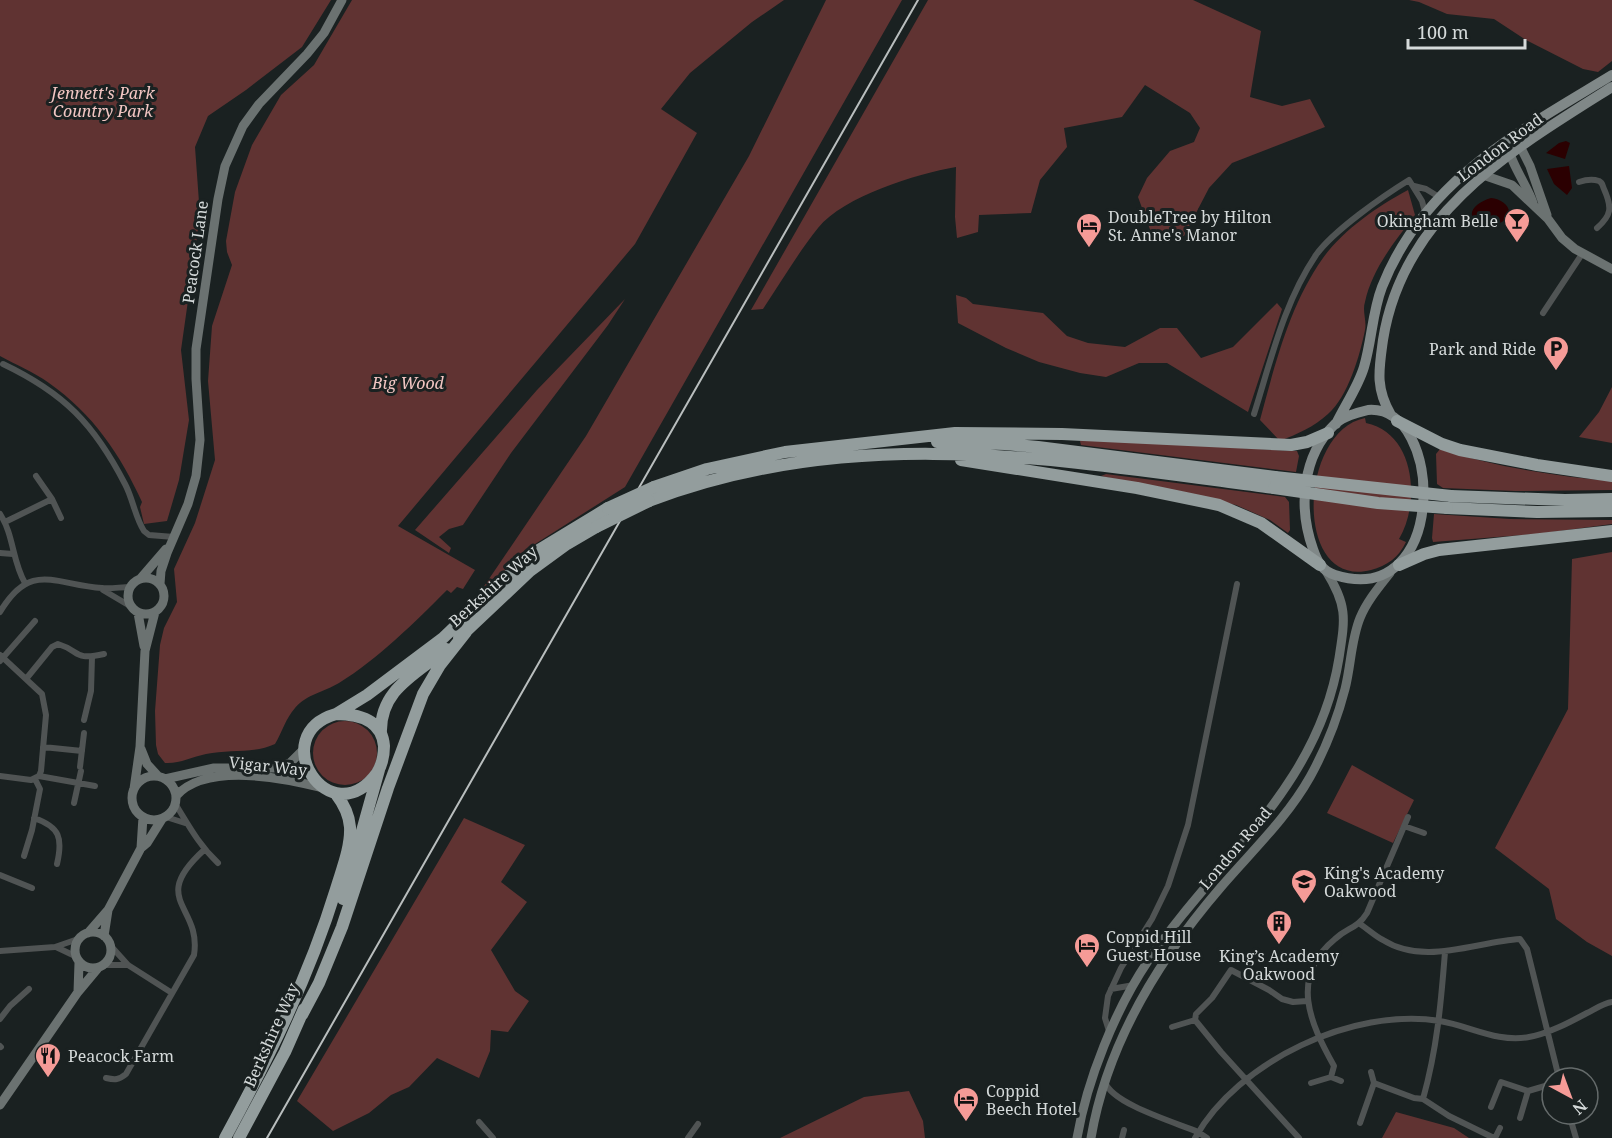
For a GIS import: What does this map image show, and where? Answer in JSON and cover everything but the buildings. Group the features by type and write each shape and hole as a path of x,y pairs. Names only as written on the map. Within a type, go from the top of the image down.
{"highway":[{"path":"1394,418 1442,444 1460,450 1612,476"},
{"path":"873,442 955,433 1012,433 1291,445 1307,442 1332,428"},
{"path":"873,442 1005,444 1274,483"},
{"name":"Berkshire Way","path":"336,714 367,695 443,638 513,571 539,550 608,508 654,487 707,469 808,448 873,442"},
{"path":"909,453 1029,470 1219,506 1262,523 1323,568"},
{"path":"909,453 1026,457 1537,512 1612,511"},
{"name":"Berkshire Way","path":"381,734 383,712 391,694 466,632 530,571 567,544 596,527 649,501 712,479 773,465 840,456 909,453"},
{"path":"1448,502 1612,499"},
{"path":"1394,569 1424,554 1439,550 1612,531"},
{"path":"302,1015 319,982 342,927 391,779 423,694 440,665 466,632"},
{"path":"336,714 353,714 363,717 374,724 381,734 384,755 379,770 369,782 355,792 331,791 307,769 304,760 304,749 308,737 324,719 336,714"},
{"name":"Berkshire Way","path":"239,1138 280,1062 302,1015 347,888 379,770"},
{"name":"Berkshire Way","path":"225,1138 289,1015 311,962 347,851 350,830 346,810 331,791"}],"main road":[{"name":"London Road","path":"1332,428 1365,365 1374,312 1382,287 1402,246 1425,212 1469,168 1514,134 1612,75"},
{"name":"London Road","path":"1394,418 1381,395 1378,378 1393,297 1413,253 1450,207 1483,175 1521,146 1612,87"},
{"path":"1439,197 1450,207"},
{"path":"1371,409 1382,411 1394,418 1412,441 1418,454 1423,471 1425,495 1417,532 1408,551 1394,569 1360,579 1336,575 1323,568 1307,526 1305,486 1314,457 1332,428 1352,414 1371,409"}],"street":[{"name":"Peacock Lane","path":"160,585 161,571 188,504 196,476 200,440 195,379 196,349 216,210 225,166 243,126 259,104 324,33 342,0"},
{"path":"1514,134 1521,146 1548,219"},
{"path":"1514,134 1509,145 1510,154 1530,191 1533,203"},
{"path":"1483,175 1512,185 1533,203 1562,238 1582,254 1612,269"},
{"path":"1254,414 1284,319 1317,254 1335,236 1389,192 1409,180 1422,201 1425,212"},
{"path":"1579,182 1598,180 1602,183 1608,196 1610,210 1605,222 1596,228"},
{"path":"1414,186 1426,189 1439,197"},
{"path":"1605,191 1612,186"},
{"path":"1543,314 1582,254"},
{"path":"3,364 45,386 76,412 105,448 129,491 144,531 149,535 172,540"},
{"path":"36,476 52,498 61,518"},
{"path":"5,522 52,498"},
{"path":"0,514 11,538 17,569 25,583"},
{"name":"Peacock Lane","path":"141,578 172,540"},
{"path":"0,553 13,554"},
{"name":"London Road","path":"1077,1138 1090,1088 1110,1034 1146,963 1197,896 1257,828 1281,796 1296,774 1316,735 1336,677 1344,624 1341,598 1323,568"},
{"name":"London Road","path":"1091,1138 1104,1082 1143,997 1180,937 1282,815 1308,779 1323,751 1339,712 1350,667 1355,633 1361,616 1394,569"},
{"path":"0,612 14,591 25,583 42,579 100,588 130,587 141,578 152,579 160,585 163,589 164,600 155,612 145,651 140,747 134,805 143,817 153,820 178,819 186,824"},
{"name":"London Road","path":"1110,1034 1106,1018 1106,1003 1116,979 1168,886 1188,825 1237,584"},
{"path":"130,587 128,596 130,606"},
{"path":"100,588 138,613 155,612"},
{"path":"138,613 145,651"},
{"path":"24,856 33,830 40,789 37,778 41,771 45,703 42,694 1,658 34,621"},
{"path":"26,679 52,647 58,644 64,645 78,656 92,657 104,654"},
{"path":"84,720 91,691 92,657"},
{"path":"74,803 84,733"},
{"path":"43,747 82,751"},
{"path":"140,747 147,764 171,784 186,824 204,850 218,863"},
{"name":"Vigar Way","path":"161,777 214,768 285,767 304,749"},
{"path":"0,776 37,778 95,786"},
{"path":"134,789 141,779 148,776 161,777"},
{"name":"Vigar Way","path":"176,800 184,788 195,781 220,776 277,779 331,791"},
{"path":"0,951 55,946 78,939 88,933 108,910 141,848 164,818 172,812 176,800"},
{"path":"141,848 143,817"},
{"path":"1331,1077 1334,1066 1320,1038 1307,1001 1310,977 1319,955 1336,938 1360,924 1367,913 1408,817"},
{"path":"34,818 49,823 58,834 61,846 57,864"},
{"path":"1404,826 1424,833"},
{"path":"106,1078 115,1080 126,1074 194,956 193,927 184,914 179,900 178,885 185,870 204,850"},
{"path":"0,875 32,888"},
{"path":"0,1105 78,992 110,955 107,940 108,910"},
{"path":"1360,924 1383,941 1412,951 1445,952 1485,943 1520,939 1527,949 1556,1066"},
{"path":"88,933 96,932 107,940 128,965 172,993"},
{"path":"78,939 74,947 77,959 78,992"},
{"path":"55,946 87,968 128,965"},
{"path":"1423,1099 1440,1021 1445,952"},
{"path":"1195,1020 1197,1014 1212,998 1231,970 1282,999 1293,1002 1307,1001"},
{"path":"1116,979 1123,987"},
{"path":"1112,989 1134,985"},
{"path":"0,1019 10,1006 29,989"},
{"path":"1197,1135 1222,1101 1246,1078 1270,1062 1320,1038 1362,1024 1380,1021 1440,1021 1504,1038 1529,1037 1612,1002"},
{"path":"1172,1026 1195,1020"},
{"path":"1195,1020 1299,1138"},
{"path":"1360,1123 1374,1083 1371,1072"},
{"path":"1311,1083 1331,1077 1341,1082"},
{"path":"1104,1082 1109,1090 1122,1100 1207,1138"},
{"path":"1491,1107 1501,1082 1528,1091 1540,1088"},
{"path":"1374,1083 1414,1098 1423,1099 1449,1116 1495,1138 1500,1128"},
{"path":"1520,1118 1528,1091"},
{"path":"1086,1138 1094,1120"},
{"path":"479,1122 493,1138"},
{"path":"688,1138 698,1124"},
{"path":"1122,1138 1124,1130"}],"green space":[{"name":"Jennett's Park Country Park","path":"0,0 331,0 302,47 208,116 195,147 200,216 181,350 189,420 179,480 167,521 144,524 140,507 142,502 115,451 79,408 43,379 0,356"},
{"name":"Big Wood","path":"352,0 784,0 752,22 690,73 661,109 697,133 635,244 398,526 475,570 463,589 457,587 451,593 447,590 368,663 339,683 300,703 289,716 275,744 259,749 201,755 165,763 158,754 156,745 155,711 160,645 164,628 177,602 174,569 195,523 215,460 208,381 212,326 232,265 226,241 235,192 252,145 281,95 314,65"},
{"path":"826,0 902,0 625,487 532,546 474,601 586,436 749,156"},
{"path":"928,0 1193,0 1261,31 1250,97 1282,106 1310,99 1325,127 1232,163 1209,188 1184,236 1152,235 1138,197 1147,178 1170,151 1194,142 1200,128 1190,113 1145,85 1122,117 1064,128 1067,147 1040,180 1031,213 979,215 978,232 957,238 956,167 902,181 863,196 830,216 804,247 763,309 751,310"},
{"path":"1409,0 1612,0 1612,61 1598,72 1583,69 1526,40 1494,19 1447,14"},
{"path":"1408,190 1415,215 1385,256 1368,290 1364,305 1363,340 1342,397 1323,419 1280,441 1260,420 1284,336 1311,276 1331,248 1351,228 1385,203"},
{"path":"956,295 966,298 973,304 1043,313 1067,336 1088,343 1125,347 1160,328 1177,328 1201,358 1233,347 1277,303 1282,309 1248,412 1167,363 1139,363 1106,377 1039,362 958,323"},
{"path":"625,299 608,325 511,453 463,525 449,529 439,537 451,548 449,553 415,530 537,390"},
{"path":"1612,387 1612,443 1579,437 1599,412"},
{"path":"1365,418 1366,423 1382,429 1395,440 1404,454 1409,471 1410,507 1399,539 1406,542 1392,560 1382,566 1371,570 1346,570 1328,557 1317,534 1314,506 1317,477 1327,450 1343,429"},
{"path":"1083,439 1297,451 1299,456 1296,472 1081,445 1080,441"},
{"path":"1440,449 1525,470 1612,481 1612,490 1515,491 1443,488 1437,484 1436,454"},
{"path":"1106,474 1285,497 1289,502 1290,530 1288,533 1270,520 1236,505 1101,476"},
{"path":"1434,514 1510,519 1612,520 1612,524 1537,534 1433,542"},
{"path":"1612,552 1612,956 1587,942 1556,919 1549,889 1495,848 1568,709 1572,559"},
{"path":"345,721 363,727 371,735 377,753 371,771 363,779 345,785 327,779 319,771 313,753 319,735 327,727"},
{"path":"1352,765 1414,800 1393,843 1327,813"},
{"path":"464,818 525,845 501,882 527,902 491,950 515,991 529,1001 508,1032 491,1030 490,1051 479,1078 437,1058 409,1087 391,1095 369,1113 333,1131 297,1101"},
{"path":"909,1091 923,1121 925,1138 780,1138 864,1097"},
{"path":"1396,1112 1454,1128 1469,1138 1382,1138"}],"shaded area":[{"path":"1566,141 1570,143 1565,159 1546,153 1559,143"},
{"path":"1569,166 1572,188 1567,195 1554,184 1547,169"},
{"path":"1491,198 1505,204 1509,211 1508,215 1498,224 1481,228 1473,219 1473,210 1480,203"}],"railway":[{"path":"267,1138 918,0"}],"place":[{"name":"Okingham Belle","path":"1517,244"},
{"name":"DoubleTree by Hilton St. Anne's Manor","path":"1089,249"},
{"name":"Park and Ride","path":"1556,372"},
{"name":"King's Academy Oakwood","path":"1304,905"},
{"name":"King’s Academy Oakwood","path":"1279,946"},
{"name":"Coppid Hill Guest House","path":"1087,969"},
{"name":"Peacock Farm","path":"48,1079"},
{"name":"Coppid Beech Hotel","path":"966,1123"}]}
